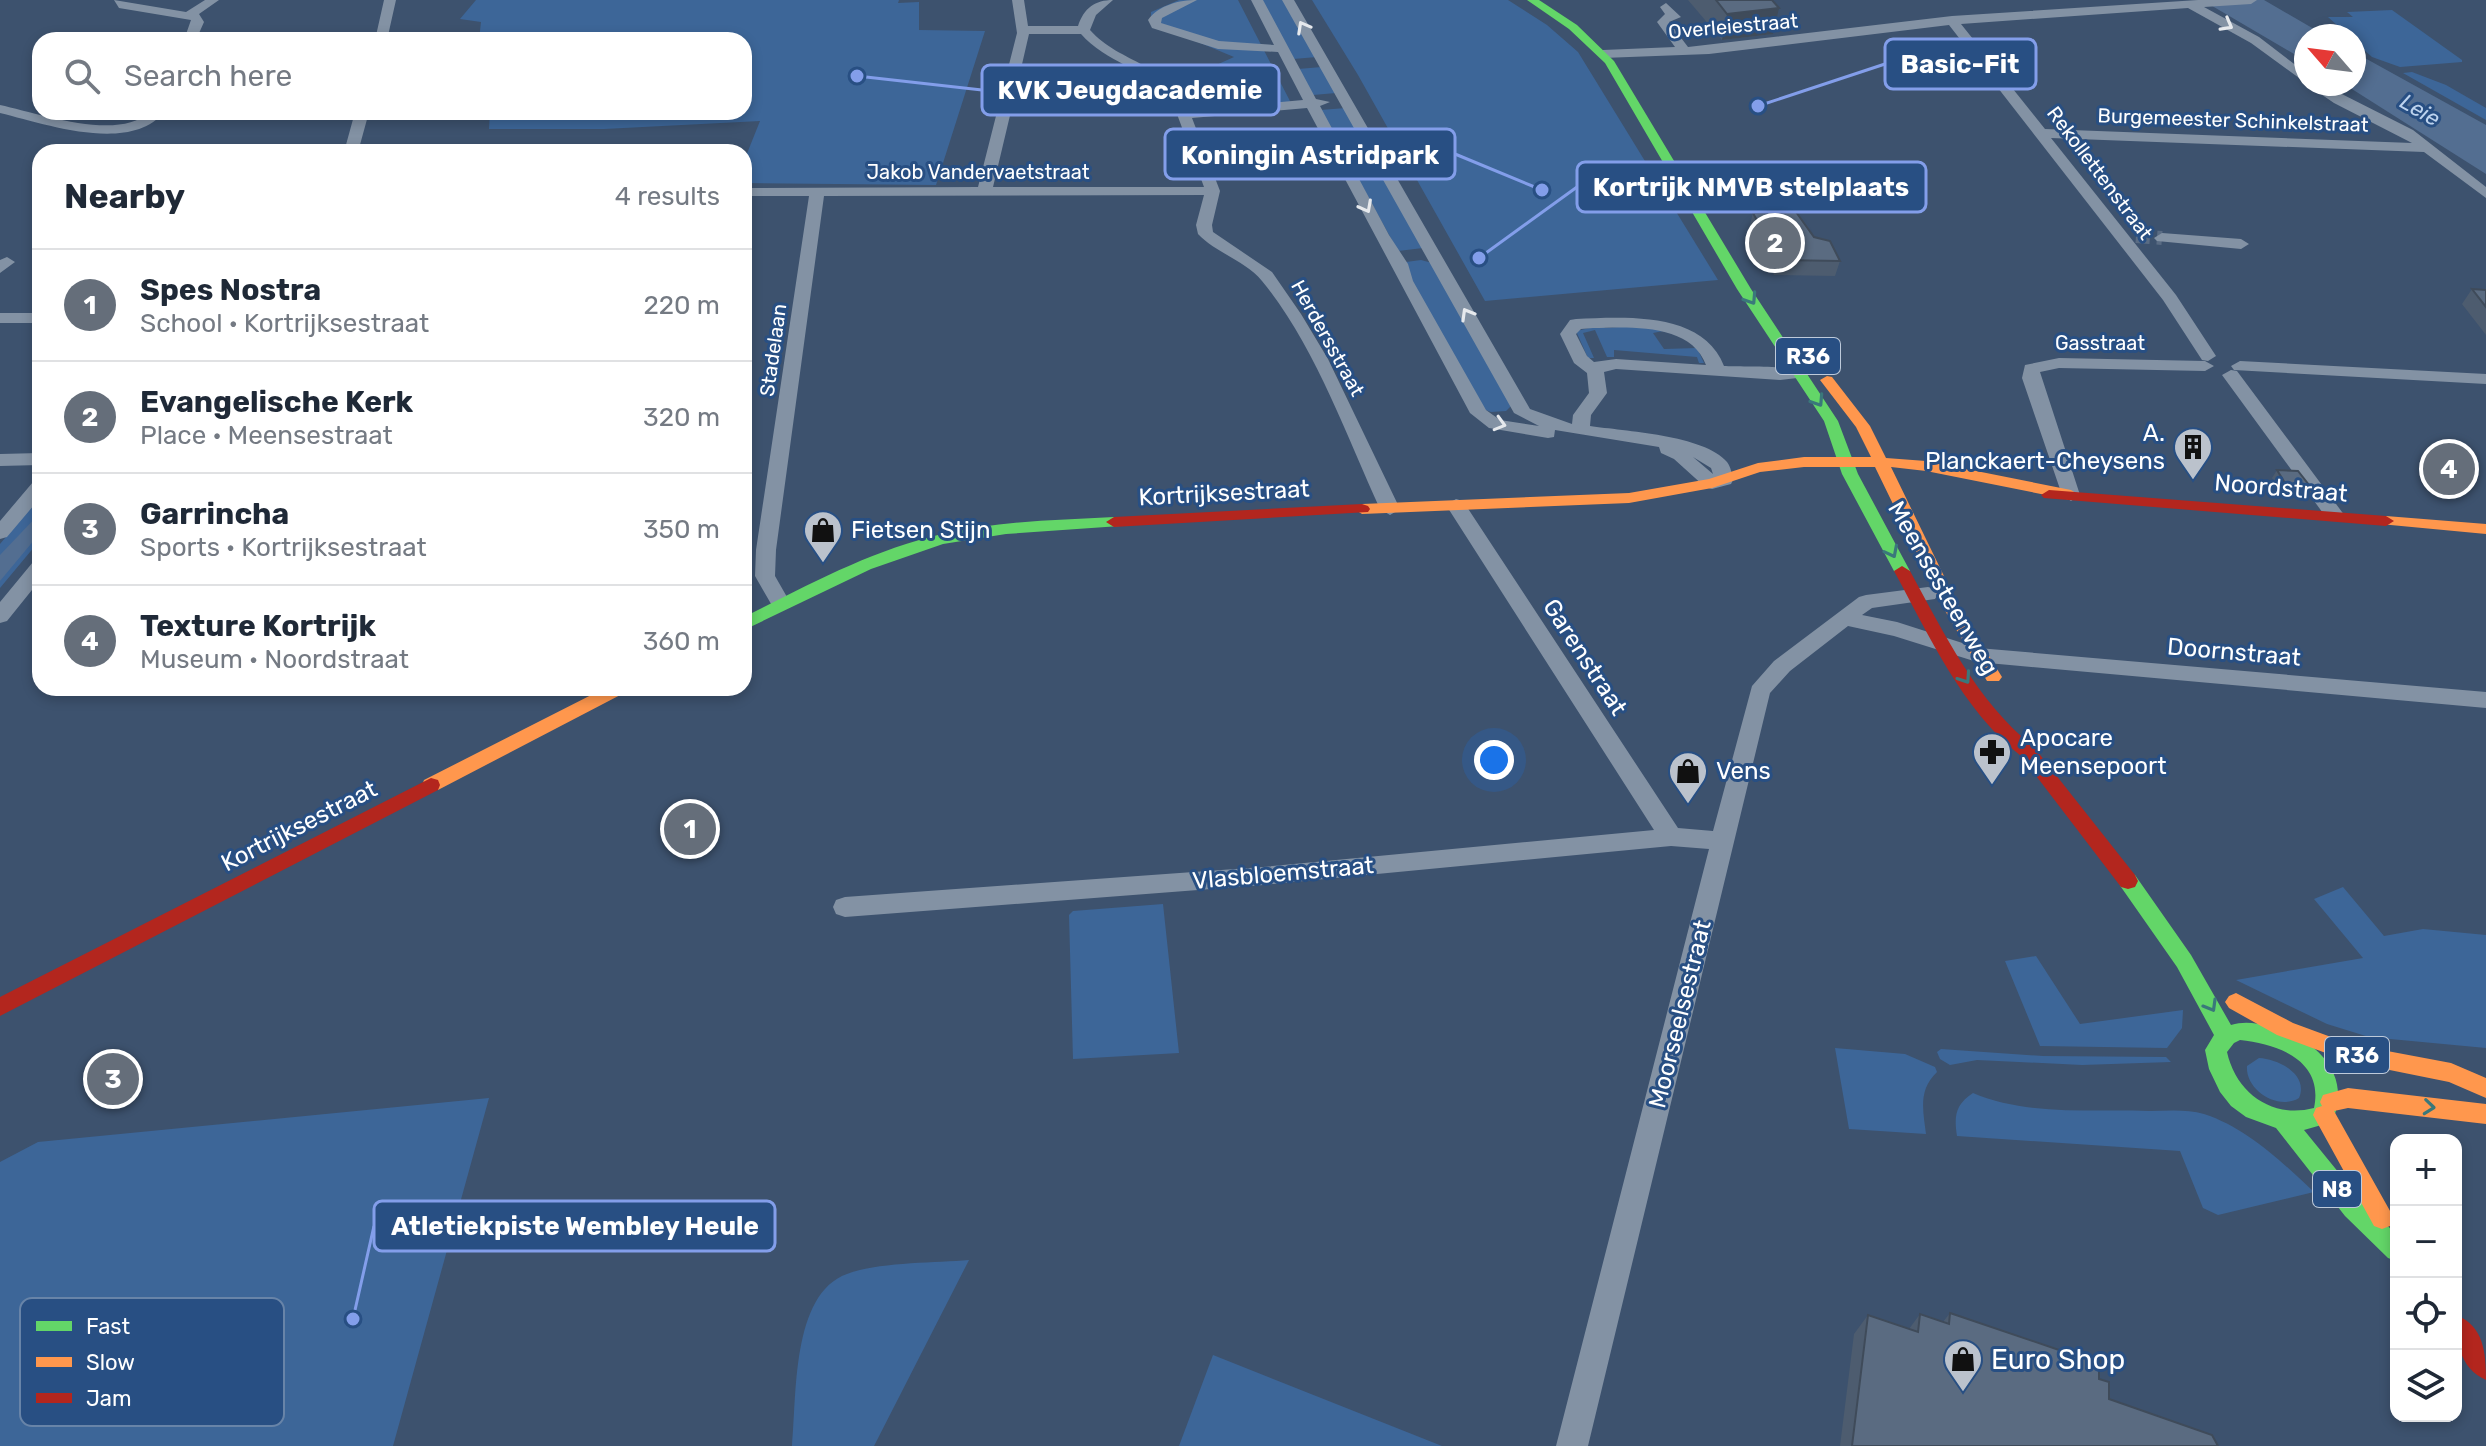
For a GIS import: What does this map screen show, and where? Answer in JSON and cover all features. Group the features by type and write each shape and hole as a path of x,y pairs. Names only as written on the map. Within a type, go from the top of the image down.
{"main road":[{"name":"R36","path":"1532,0 1564,20 1603,54 1744,289 1835,429 1854,481"},
{"name":"R36","path":"1551,0 1609,39 1623,53 1795,340 1857,418 1891,480"},
{"name":"Noordstraat","path":"1847,461 1933,467 2071,495"},
{"name":"Kortrijksestraat","path":"752,620 869,562 974,533 1008,528 1629,498 1718,482 1743,471 1769,466 1847,461"},
{"name":"Noordstraat","path":"1854,481 1891,480 2039,495 2071,495 2486,529"},
{"name":"Meensesteenweg","path":"1891,480 1977,655 2007,699"},
{"path":"1826,482 1854,481"},
{"name":"Meensesteenweg","path":"1854,481 1943,646 2010,741 2027,751 2162,929 2214,1009 2226,1036"},
{"name":"Kortrijksestraat","path":"1718,482 1775,485"},
{"name":"Kortrijksestraat","path":"0,1007 604,696"},
{"name":"Meensesteenweg","path":"2023,726 2031,739 2027,751"},
{"name":"Meensesteenweg","path":"2162,929 2273,1035"},
{"name":"R36","path":"2236,1002 2285,1029 2350,1053 2451,1073 2486,1088"},
{"name":"R36","path":"2226,1036 2250,1031 2273,1035 2297,1046 2315,1061 2329,1083 2327,1109"},
{"path":"2226,1036 2216,1050 2218,1071 2224,1083 2238,1099 2262,1115 2284,1122"},
{"name":"R36","path":"2315,1061 2360,1073 2486,1088"},
{"name":"R36","path":"2284,1122 2301,1124 2348,1098 2486,1114"},
{"name":"N8","path":"2327,1109 2390,1235"},
{"name":"N8","path":"2284,1122 2353,1208 2390,1242"},
{"path":"2462,1335 2486,1367"}],"street":[{"path":"120,0 123,5 189,15 198,22 194,32"},
{"path":"189,15 213,0"},
{"path":"383,32 390,0"},
{"path":"984,192 1023,30 1018,0"},
{"path":"1107,0 1092,11 1085,21 1084,30 1096,44 1171,87 1213,191"},
{"path":"1191,0 1158,15 1154,20 1156,25 1218,45 1284,49"},
{"path":"1257,0 1381,235 1397,257 1405,281 1479,413 1486,420 1505,426 1555,434 1580,431"},
{"path":"1288,0 1523,413 1580,431 1651,442 1680,455 1718,482"},
{"path":"1972,0 1987,19"},
{"name":"Overleiestraat","path":"1603,54 1784,42 1894,25 1952,20 2251,0"},
{"path":"2192,3 2262,45 2294,70"},
{"path":"1666,7 1675,17 1663,22 1684,51"},
{"name":"Rekollettenstraat","path":"1952,20 2128,236 2170,298 2206,361"},
{"path":"1023,30 1084,30"},
{"path":"2332,96 2408,133 2423,148 2486,194"},
{"path":"1006,103 1182,109 1344,100"},
{"path":"0,109 32,115"},
{"path":"58,120 125,130 152,120"},
{"path":"353,144 360,120"},
{"name":"Burgemeester Schinkelstraat","path":"2042,133 2423,148"},
{"name":"Jakob Vandervaetstraat","path":"752,192 1213,191"},
{"name":"Herdersstraat","path":"1213,191 1204,225 1206,234 1266,275 1293,314 1319,359 1390,509"},
{"name":"Stadelaan","path":"781,604 765,576 766,550 817,192"},
{"path":"2162,238 2241,244"},
{"path":"1397,257 1432,254"},
{"path":"0,318 32,318"},
{"path":"1580,431 1584,410 1598,393 1595,371 1580,359 1568,334 1576,324 1638,322 1676,331 1698,341 1716,364 1717,371"},
{"path":"2206,361 2219,374 2236,371 2486,379"},
{"name":"Gasstraat","path":"2071,495 2031,378 2031,369 2059,363 2206,361"},
{"path":"1595,371 1601,365 1616,364 1800,373"},
{"path":"2236,371 2335,516"},
{"path":"0,460 32,459"},
{"path":"0,533 32,495"},
{"name":"Garenstraat","path":"1456,505 1671,837"},
{"path":"0,616 32,577"},
{"path":"1845,619 1949,601"},
{"path":"1845,619 1897,629 1977,655"},
{"name":"Moorseelsestraat","path":"1572,1446 1677,1035 1760,691 1782,666 1845,619"},
{"name":"Doornstraat","path":"1977,655 2486,700"},
{"name":"Vlasbloemstraat","path":"845,907 1263,876 1671,837 1722,841"}],"shaded area":[{"path":"476,0 899,0 898,3 919,2 919,30 985,31 936,185 752,183 751,144 760,121 604,129 489,129 490,120 752,120 752,32 480,32 481,22 460,19"},
{"path":"1179,0 1238,0 1291,103 1193,110 1186,107 1183,96 1186,95 1176,83 1234,57 1162,27 1151,17 1151,12"},
{"path":"1261,0 1285,0 1317,57 1293,59"},
{"path":"1312,0 1508,0 1547,25 1578,52 1718,280 1485,301 1358,75"},
{"path":"2392,10 2462,62 2400,67 2372,57 2366,52 2366,24 2336,24 2328,17 2353,17 2347,12"},
{"path":"1322,67 1336,93 1313,95 1298,69"},
{"path":"2412,72 2446,85 2486,108 2486,120 2403,73"},
{"path":"1346,108 1423,248 1398,251 1320,110"},
{"path":"1421,260 1432,263 1511,406 1506,411 1483,409 1404,267 1406,262"},
{"path":"1603,325 1605,328 1647,325 1663,331 1653,333 1664,349 1697,348 1704,363 1699,363 1697,357 1614,350 1614,357 1607,357 1595,330 1583,333 1594,358 1588,358 1576,331"},
{"path":"32,506 32,550 0,588 0,544"},
{"path":"2343,887 2384,936 2423,929 2486,935 2486,1048 2369,1037 2327,1024 2236,980 2363,958 2314,899"},
{"path":"1163,904 1179,1053 1073,1059 1069,915 1073,911"},
{"path":"2036,956 2080,1024 2183,1010 2182,1028 2167,1048 2040,1046 2005,961"},
{"path":"1835,1048 1905,1054 1935,1067 1937,1072 1924,1093 1926,1134 1849,1129"},
{"path":"1941,1049 2043,1056 2166,1057 2171,1062 2082,1065 1977,1060 1950,1065 1940,1059 1937,1052"},
{"path":"2259,1058 2275,1061 2296,1075 2301,1089 2299,1098 2282,1102 2257,1090 2251,1083 2247,1066"},
{"path":"1973,1093 2037,1108 2204,1114 2249,1137 2314,1192 2218,1215 2203,1208 2180,1151 1957,1136 1957,1112 1962,1102"},
{"path":"489,1098 393,1446 0,1446 0,1162 38,1142"},
{"path":"969,1260 874,1446 792,1446 800,1349 815,1302 829,1285 847,1274 874,1267"},
{"path":"1213,1355 1442,1446 1179,1446"}],"water":[{"path":"2202,0 2264,0 2305,24 2294,24 2294,54"},
{"name":"Leie","path":"2366,59 2486,125 2486,174 2363,96 2366,96"},
{"path":"32,521 32,543 0,581 0,555"}],"building":[{"path":"1716,0 1772,0 1779,8 1727,14"},
{"path":"1796,212 1814,237 1830,241 1840,261 1778,260 1753,213"},
{"path":"2472,289 2486,290 2486,307"},
{"path":"2277,470 2298,471 2313,490 2288,488"},
{"name":"Euro Shop","path":"1950,1313 2099,1361 2099,1379 2109,1382 2109,1399 2212,1435 2218,1446 1852,1446 1868,1315 1918,1332 1920,1314 1949,1324"}],"tunnel":[{"path":"2136,236 2162,238"}],"traffic: fast":[{"path":"1532,0 1573,27 1609,61 1744,289 1831,421 1850,474 1902,571"},
{"path":"752,620 865,565 916,546 1006,529 1114,522"},
{"path":"2128,881 2184,961 2226,1036"},
{"path":"2240,1031 2276,1037 2307,1053 2326,1079 2328,1096 2324,1115 2287,1121 2254,1110 2239,1099 2220,1069 2216,1050 2226,1036 2240,1031"},
{"path":"2284,1122 2353,1208 2390,1244"}],"traffic: slow":[{"path":"1827,380 1863,426 1952,609 1993,677"},
{"path":"1362,509 1629,498 1712,483 1758,468 1804,462 1883,462 1926,466 2071,495"},
{"path":"2386,521 2486,529"},
{"path":"431,785 604,696"},
{"path":"2236,1002 2285,1029 2350,1053 2451,1073 2486,1088"},
{"path":"2331,1102 2348,1098 2486,1114"},
{"path":"2324,1115 2382,1218"}],"traffic: jam":[{"path":"2049,495 2386,521"},
{"path":"1114,522 1362,509"},
{"path":"1902,571 1941,642 1975,695 2010,738 2027,751 2128,881"},
{"path":"0,1007 431,785"},
{"path":"2462,1335 2486,1367"}],"place":[{"name":"KVK Jeugdacademie","path":"857,76"},
{"name":"Basic-Fit","path":"1758,106"},
{"name":"Koningin Astridpark","path":"1542,190"},
{"name":"Evangelische Kerk","path":"1775,243"},
{"name":"Kortrijk NMVB stelplaats","path":"1479,258"},
{"name":"Texture Kortrijk","path":"2449,469"},
{"name":"A. Planckaert-Cheysens","path":"2193,481"},
{"name":"Fietsen Stijn","path":"823,564"},
{"name":"Apocare Meensepoort","path":"1992,786"},
{"name":"Vens","path":"1688,805"},
{"name":"Spes Nostra","path":"690,829"},
{"name":"Garrincha","path":"113,1079"},
{"name":"Atletiekpiste Wembley Heule","path":"353,1319"},
{"name":"Euro Shop","path":"1963,1393"}]}
